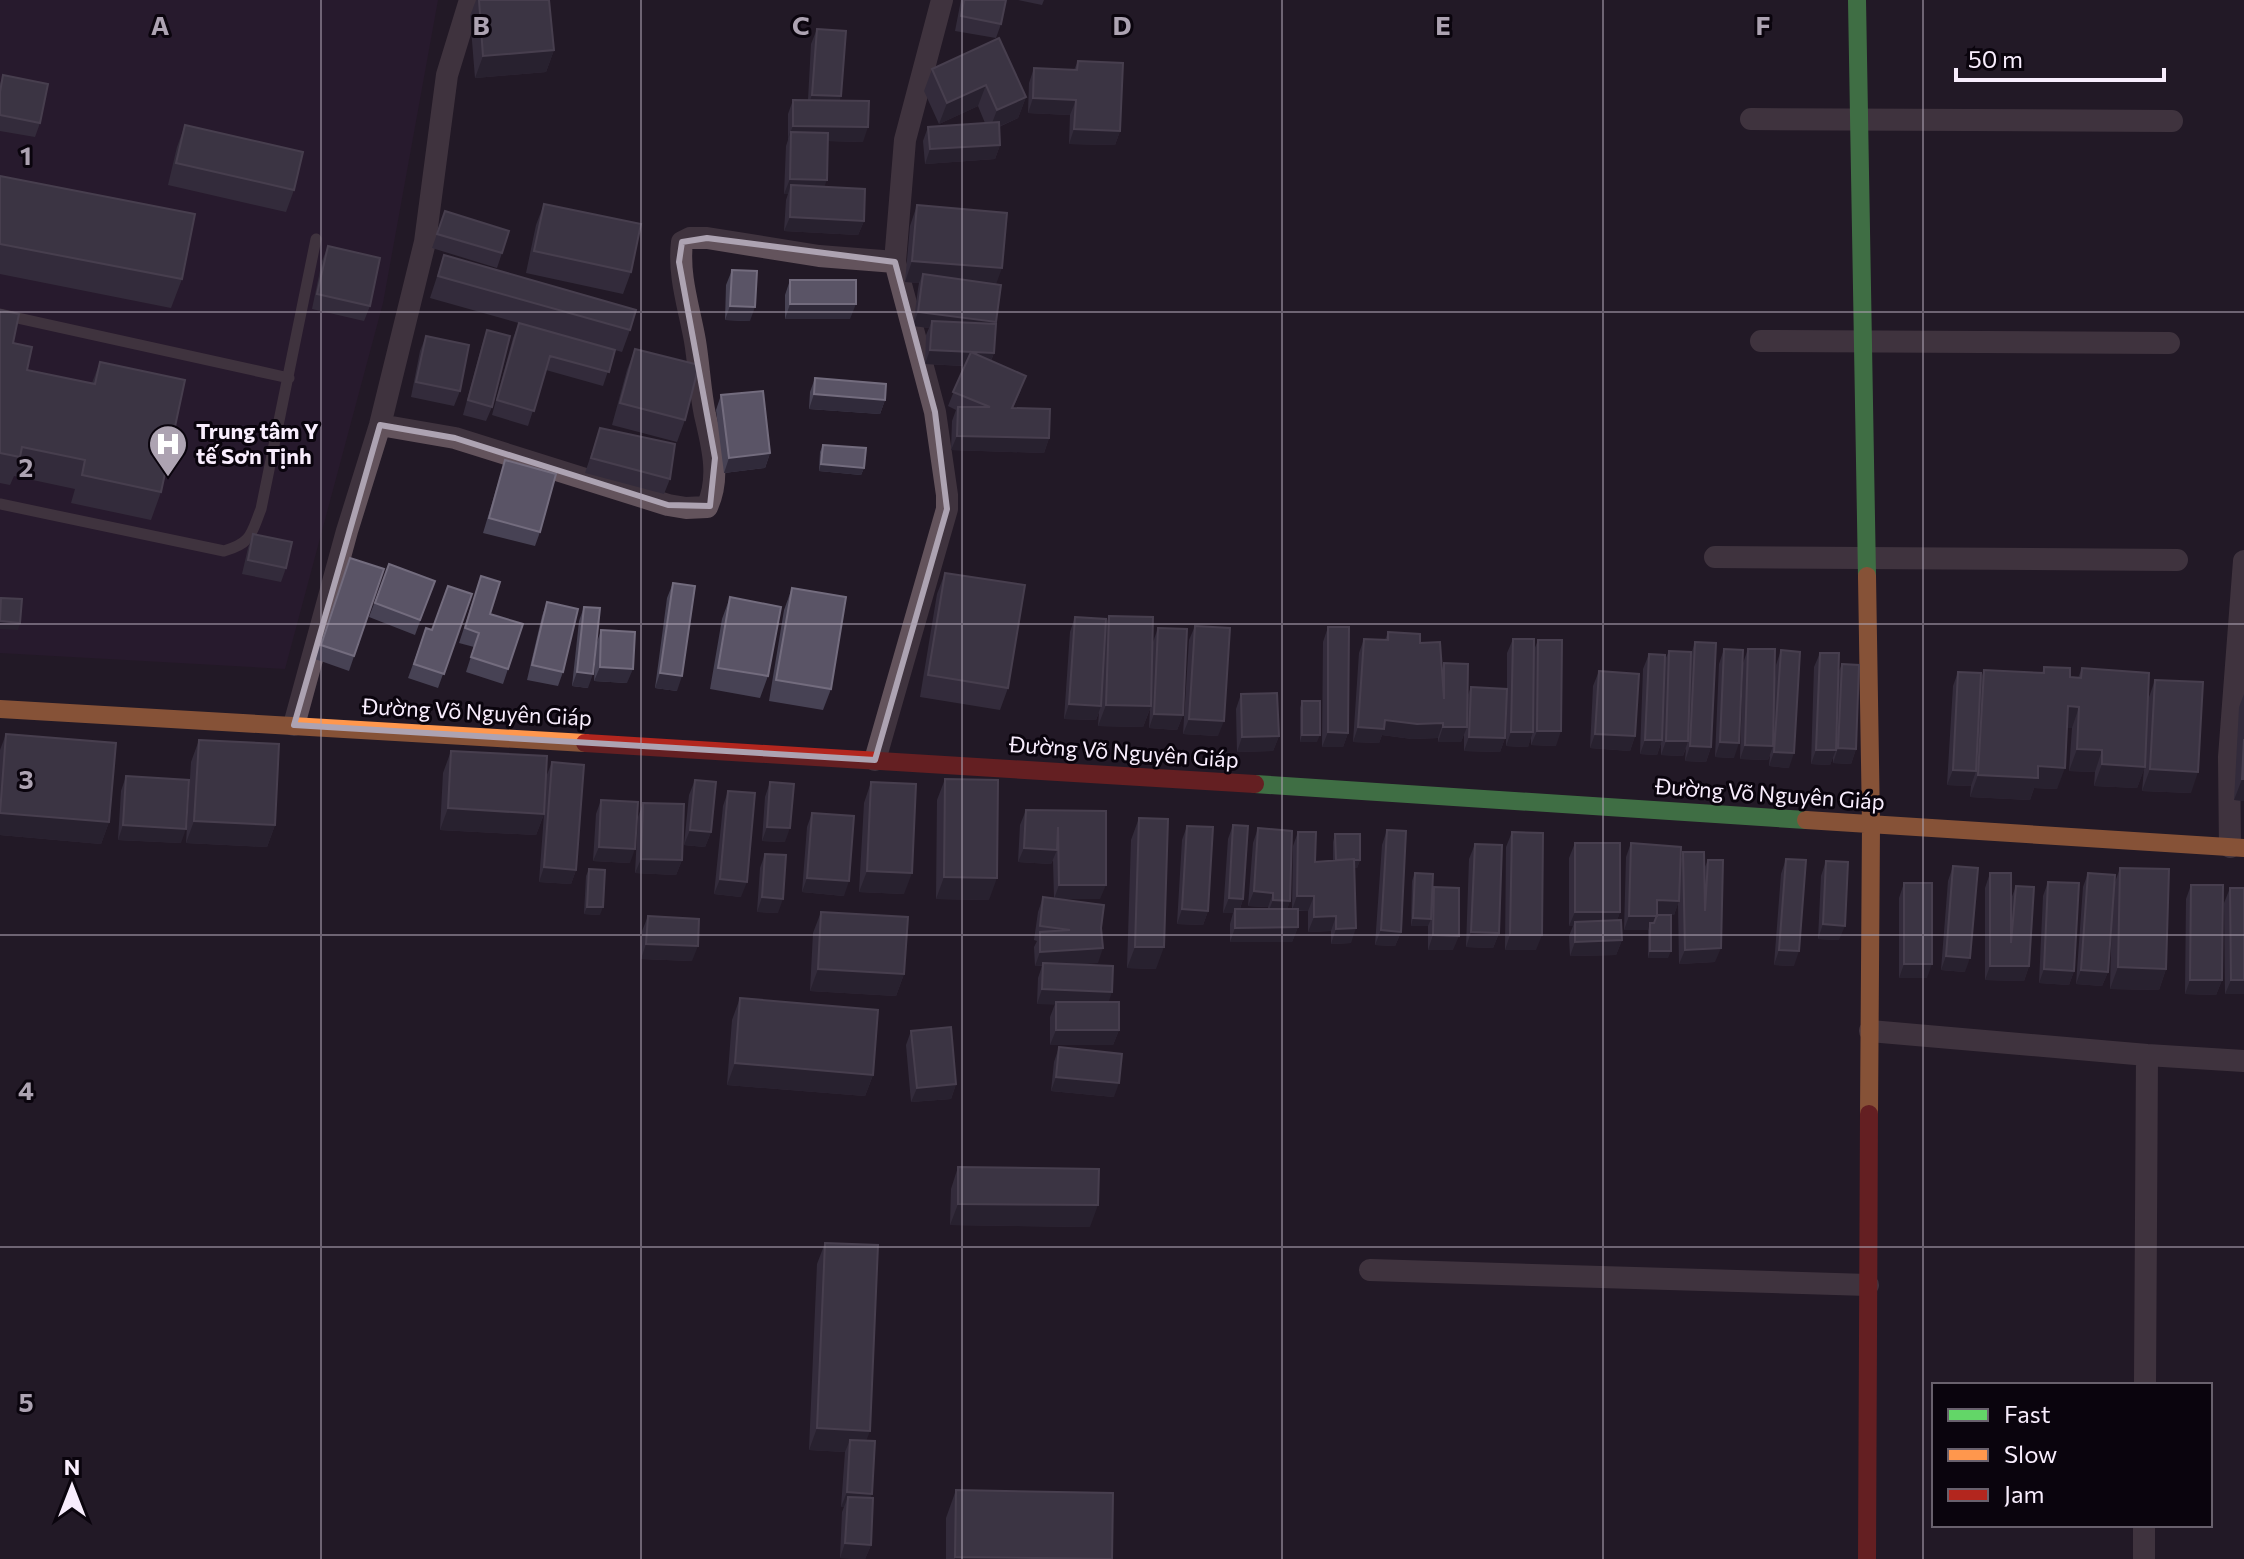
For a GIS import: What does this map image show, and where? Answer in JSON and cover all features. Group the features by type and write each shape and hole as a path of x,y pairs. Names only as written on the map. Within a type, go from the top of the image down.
{"main road":[{"path":"1857,0 1871,824 1867,1559"},
{"name":"Đường Võ Nguyên Giáp","path":"0,709 875,760 2237,848"}],"street":[{"path":"294,725 347,531 380,425 425,242 447,75 470,0"},
{"path":"875,760 947,509 935,412 895,262 905,140 942,0"},
{"path":"1751,119 2172,121"},
{"path":"380,425 455,438 668,505 707,507 711,499 715,458 679,262 682,242 690,238 707,238 819,256 895,262"},
{"path":"1761,341 2169,343"},
{"path":"1715,557 2177,560"},
{"path":"2237,848 2229,757 2244,561"},
{"path":"1870,1031 2244,1061"},
{"path":"2145,1383 2147,1055"},
{"path":"1370,1270 1868,1285"},
{"path":"2144,1527 2144,1559"}],"lane":[{"path":"0,504 224,551 243,546 261,509 316,239"},
{"path":"0,314 289,378"}],"highlighted area":[{"path":"707,238 895,262 935,412 947,509 875,760 294,725 380,425 455,438 668,505 710,506 715,458 679,262 682,242"}],"shaded area":[{"name":"Trung tâm Y tế Sơn Tịnh","path":"0,0 438,0 383,303 285,669 0,653"}],"building":[{"path":"479,0 549,0 554,50 483,56"},
{"path":"964,0 1006,0 1001,24 961,16"},
{"path":"817,29 846,31 841,96 812,95"},
{"path":"999,38 1026,97 997,110 986,85 947,103 932,69"},
{"path":"1078,61 1123,63 1120,131 1074,129 1076,100 1033,98 1034,68 1077,70"},
{"path":"3,75 48,84 40,123 0,115"},
{"path":"793,100 869,101 868,127 793,126"},
{"path":"999,122 1000,145 930,149 928,127"},
{"path":"185,125 303,152 294,190 176,163"},
{"path":"791,132 828,133 827,180 790,179"},
{"path":"0,176 195,214 182,279 0,244"},
{"path":"791,185 865,189 864,221 790,217"},
{"path":"544,204 641,224 631,272 534,251"},
{"path":"917,205 1007,213 1002,268 912,261"},
{"path":"445,211 509,231 502,253 437,234"},
{"path":"328,246 380,258 370,306 317,294"},
{"path":"444,255 636,310 630,330 438,276"},
{"path":"732,270 757,271 755,307 730,306"},
{"path":"923,274 1001,285 996,322 918,312"},
{"path":"790,280 856,280 856,304 790,304"},
{"path":"0,310 19,314 13,343 32,347 27,370 95,384 100,362 185,380 161,492 82,475 85,460 22,447 20,457 0,453"},
{"path":"932,321 996,324 994,353 930,350"},
{"path":"519,323 615,350 609,372 550,356 534,411 497,400"},
{"path":"487,330 510,336 492,407 468,400"},
{"path":"426,336 469,345 460,391 416,382"},
{"path":"635,349 699,365 685,420 620,403"},
{"path":"971,352 1026,376 1012,408 1050,409 1049,438 957,436 958,407 990,407 953,392"},
{"path":"815,378 886,384 885,400 814,394"},
{"path":"763,391 770,453 729,458 721,395"},
{"path":"600,428 675,444 670,479 591,458"},
{"path":"823,445 866,448 864,468 821,464"},
{"path":"505,460 556,474 540,532 489,518"},
{"path":"253,534 292,542 286,568 248,560"},
{"path":"350,558 384,569 354,656 321,645"},
{"path":"389,564 435,581 420,620 375,603"},
{"path":"945,573 1025,585 1008,688 928,675"},
{"path":"481,576 500,582 490,614 523,624 508,669 471,657 479,633 465,628"},
{"path":"673,583 695,586 682,676 660,673"},
{"path":"448,586 472,594 444,674 414,664 426,628 432,630"},
{"path":"792,588 846,597 831,689 776,680"},
{"path":"730,597 781,607 768,676 718,668"},
{"path":"1,598 22,599 20,623 0,621"},
{"path":"547,602 578,609 563,672 532,665"},
{"path":"584,607 600,608 593,674 577,672"},
{"path":"1109,616 1153,617 1151,706 1106,705"},
{"path":"1075,617 1106,619 1101,706 1069,704"},
{"path":"1195,626 1230,628 1224,721 1189,719"},
{"path":"1328,627 1349,627 1348,733 1328,732"},
{"path":"1158,628 1187,629 1183,715 1154,714"},
{"path":"601,630 635,632 633,669 600,667"},
{"path":"1388,632 1420,634 1420,643 1440,642 1444,699 1444,663 1468,664 1467,727 1385,720 1384,729 1358,727 1364,639 1388,640"},
{"path":"1513,639 1534,639 1533,732 1511,732"},
{"path":"1538,640 1562,640 1561,731 1537,731"},
{"path":"1695,642 1716,643 1711,747 1690,746"},
{"path":"1724,649 1743,650 1739,743 1720,742"},
{"path":"1748,649 1775,649 1773,746 1745,745"},
{"path":"1781,650 1800,652 1794,753 1774,752"},
{"path":"1669,651 1691,652 1688,741 1666,741"},
{"path":"1820,653 1839,653 1836,750 1816,750"},
{"path":"1649,654 1665,655 1662,740 1645,740"},
{"path":"1842,664 1859,665 1856,749 1838,748"},
{"path":"2044,667 2070,668 2070,677 2081,678 2082,668 2149,673 2145,767 2102,764 2102,750 2077,749 2079,707 2068,706 2065,768 2038,766 2038,778 1978,775 1984,670 2044,673"},
{"path":"1599,671 1639,674 1635,736 1595,734"},
{"path":"1958,672 1981,673 1976,771 1953,770"},
{"path":"2155,680 2203,682 2198,772 2150,769"},
{"path":"1471,687 1507,689 1505,738 1469,737"},
{"path":"1277,693 1279,736 1242,737 1241,694"},
{"path":"1302,701 1320,701 1320,735 1302,735"},
{"path":"6,734 116,743 109,822 0,813"},
{"path":"199,740 279,744 275,825 194,821"},
{"path":"451,751 547,756 544,814 448,808"},
{"path":"552,762 584,765 576,870 544,867"},
{"path":"126,776 189,780 186,829 123,825"},
{"path":"945,779 998,780 997,878 944,877"},
{"path":"695,780 716,782 711,832 690,830"},
{"path":"770,782 794,784 790,828 767,827"},
{"path":"871,782 916,784 912,873 867,871"},
{"path":"728,791 755,793 747,882 720,879"},
{"path":"601,800 638,802 635,849 599,847"},
{"path":"643,803 684,804 682,860 641,859"},
{"path":"1026,810 1106,811 1106,885 1059,885 1058,827 1057,850 1024,848"},
{"path":"812,813 854,816 849,881 807,878"},
{"path":"1139,818 1168,819 1164,947 1135,947"},
{"path":"1233,825 1248,826 1243,899 1229,898"},
{"path":"1187,826 1213,827 1208,911 1182,909"},
{"path":"1258,828 1292,831 1290,901 1273,900 1273,893 1254,891"},
{"path":"1387,830 1406,831 1401,932 1381,930"},
{"path":"1298,832 1316,832 1315,862 1354,859 1356,928 1336,929 1336,916 1314,917 1314,896 1297,896"},
{"path":"1512,832 1543,833 1542,935 1510,935"},
{"path":"1335,834 1360,834 1360,860 1336,860"},
{"path":"1575,843 1620,843 1620,912 1575,912"},
{"path":"1631,843 1681,847 1679,901 1657,900 1657,916 1629,916"},
{"path":"1475,844 1502,845 1499,933 1471,932"},
{"path":"1683,852 1704,852 1705,911 1708,860 1723,860 1721,948 1685,950"},
{"path":"765,854 786,855 783,899 762,897"},
{"path":"1786,859 1806,860 1799,951 1779,950"},
{"path":"1826,861 1848,862 1845,926 1823,924"},
{"path":"1953,866 1978,868 1970,958 1946,956"},
{"path":"2120,868 2169,869 2166,969 2118,967"},
{"path":"589,869 605,870 603,907 587,907"},
{"path":"1415,873 1433,874 1431,919 1413,918"},
{"path":"1990,873 2011,873 2011,943 2016,886 2034,887 2029,966 1990,966"},
{"path":"2088,873 2115,875 2108,972 2081,970"},
{"path":"2048,882 2079,883 2074,971 2044,969"},
{"path":"1904,883 1932,883 1932,964 1904,964"},
{"path":"2191,885 2223,885 2222,980 2190,980"},
{"path":"1434,887 1459,888 1459,936 1433,935"},
{"path":"2230,888 2244,888 2244,980 2231,980"},
{"path":"1043,897 1104,905 1101,928 1103,948 1040,952 1040,932 1070,930 1040,926"},
{"path":"1235,909 1298,909 1298,927 1235,928"},
{"path":"821,912 908,917 904,974 818,969"},
{"path":"1657,915 1671,915 1671,951 1650,951 1650,923 1654,923"},
{"path":"648,916 699,919 698,946 646,944"},
{"path":"1621,920 1622,940 1575,942 1575,922"},
{"path":"1043,963 1113,966 1112,992 1042,989"},
{"path":"740,998 878,1010 873,1075 735,1063"},
{"path":"1056,1002 1119,1002 1119,1030 1056,1030"},
{"path":"951,1027 956,1084 917,1088 911,1031"},
{"path":"1059,1047 1122,1054 1119,1083 1056,1077"},
{"path":"958,1167 1099,1169 1098,1205 958,1204"},
{"path":"825,1243 878,1245 870,1431 817,1428"},
{"path":"850,1440 875,1441 872,1494 847,1492"},
{"path":"956,1490 1113,1493 1112,1559 955,1557"},
{"path":"848,1497 873,1498 871,1545 845,1543"}],"traffic: fast":[{"path":"1857,0 1867,576"},
{"path":"1255,784 1806,820"}],"traffic: slow":[{"path":"1867,576 1871,824 1869,1114"},
{"path":"0,709 585,743"},
{"path":"1806,820 2244,848"}],"traffic: jam":[{"path":"585,743 1255,784"},
{"path":"1867,1559 1869,1114"}],"place":[{"name":"Trung tâm Y tế Sơn Tịnh","path":"168,478"}]}
